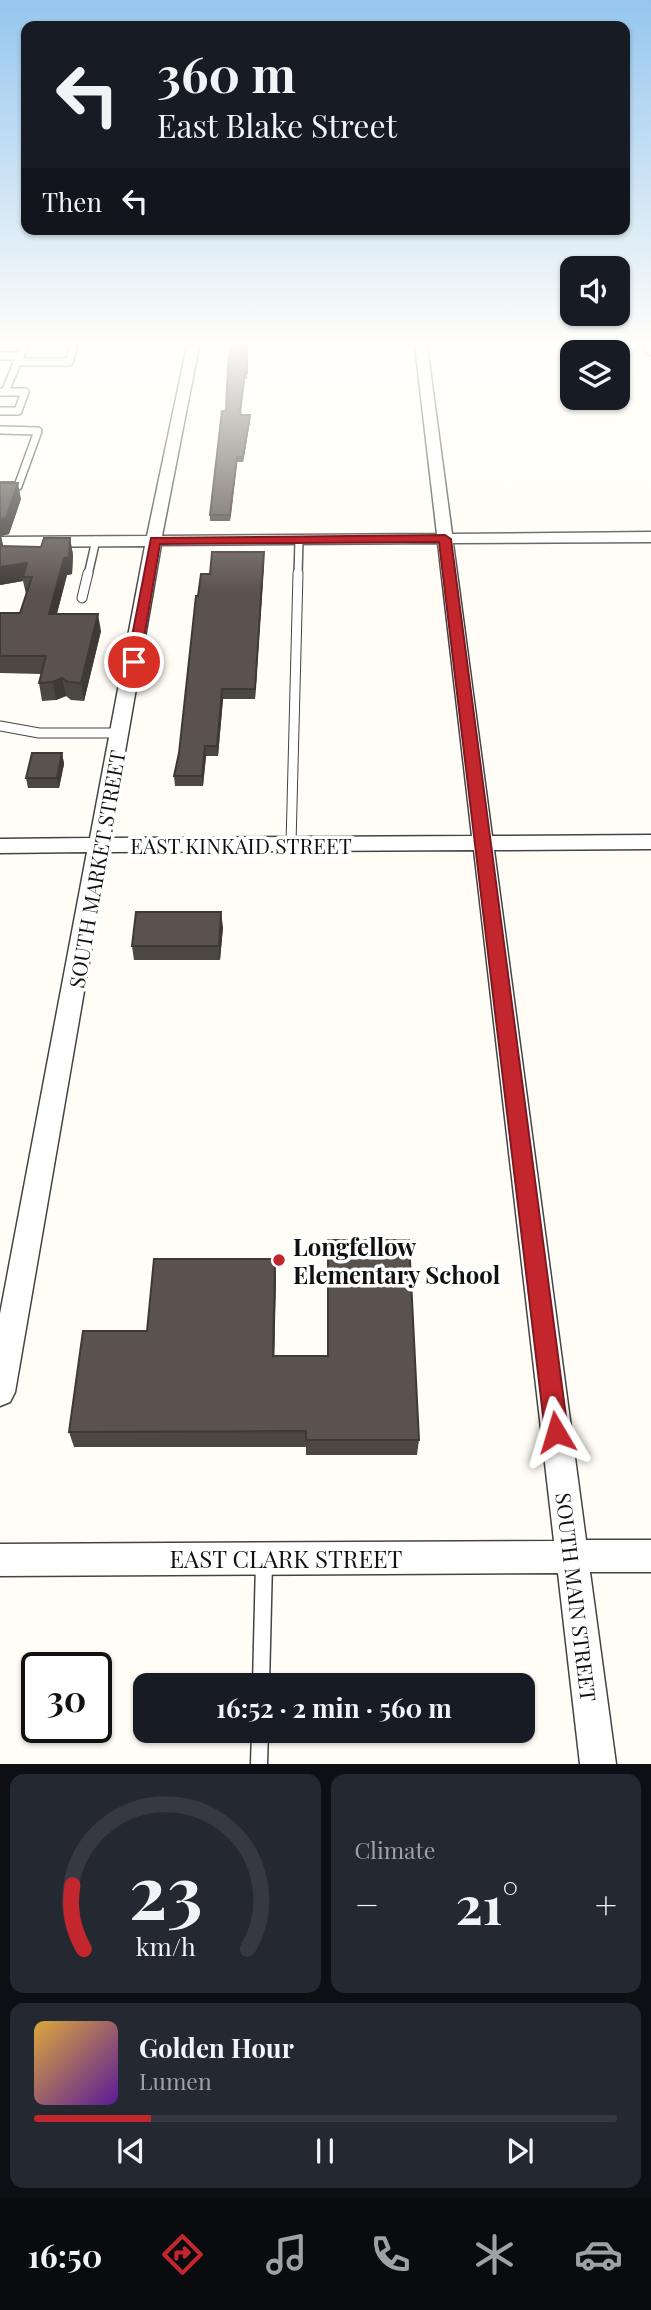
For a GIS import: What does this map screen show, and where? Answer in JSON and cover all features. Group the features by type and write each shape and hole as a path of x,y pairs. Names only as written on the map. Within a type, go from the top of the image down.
{"street":[{"name":"SOUTH MARKET STREET","path":"0,1392 176,428"},
{"name":"SOUTH MAIN STREET","path":"431,428 598,1764"},
{"path":"0,542 651,537"},
{"name":"EAST KINKAID STREET","path":"0,846 651,842"},
{"name":"EAST CLARK STREET","path":"0,1560 651,1556"}],"lane":[{"path":"0,430 38,431 18,486 0,486"},
{"path":"82,598 96,540"},
{"path":"291,844 299,540"},
{"path":"0,726 39,733 121,733"},
{"path":"261,1673 264,1558"},
{"path":"259,1764 260,1743"}],"building":[{"path":"220,428 248,428 243,457 237,457 230,515 210,515"},
{"path":"0,483 18,483 6,518 0,519"},
{"path":"44,538 70,538 69,557 64,558 49,614 98,614 81,683 68,682 62,678 39,683 46,656 0,656 0,613 20,613 32,577 23,577 27,563 0,567 0,546 41,547"},
{"path":"212,552 264,552 255,689 222,689 217,746 205,746 202,776 174,776 179,753 196,596 201,574 210,574"},
{"path":"32,753 62,753 57,778 26,778"},
{"path":"136,912 221,912 219,946 132,946"},
{"path":"328,1240 409,1240 419,1440 306,1440 306,1431 69,1432 83,1331 147,1331 154,1259 275,1259 273,1356 328,1356"}],"place":[{"name":"Longfellow Elementary School","path":"279,1260"}],"route":[{"path":"134,662 155,541 445,539 556,1432"}]}
